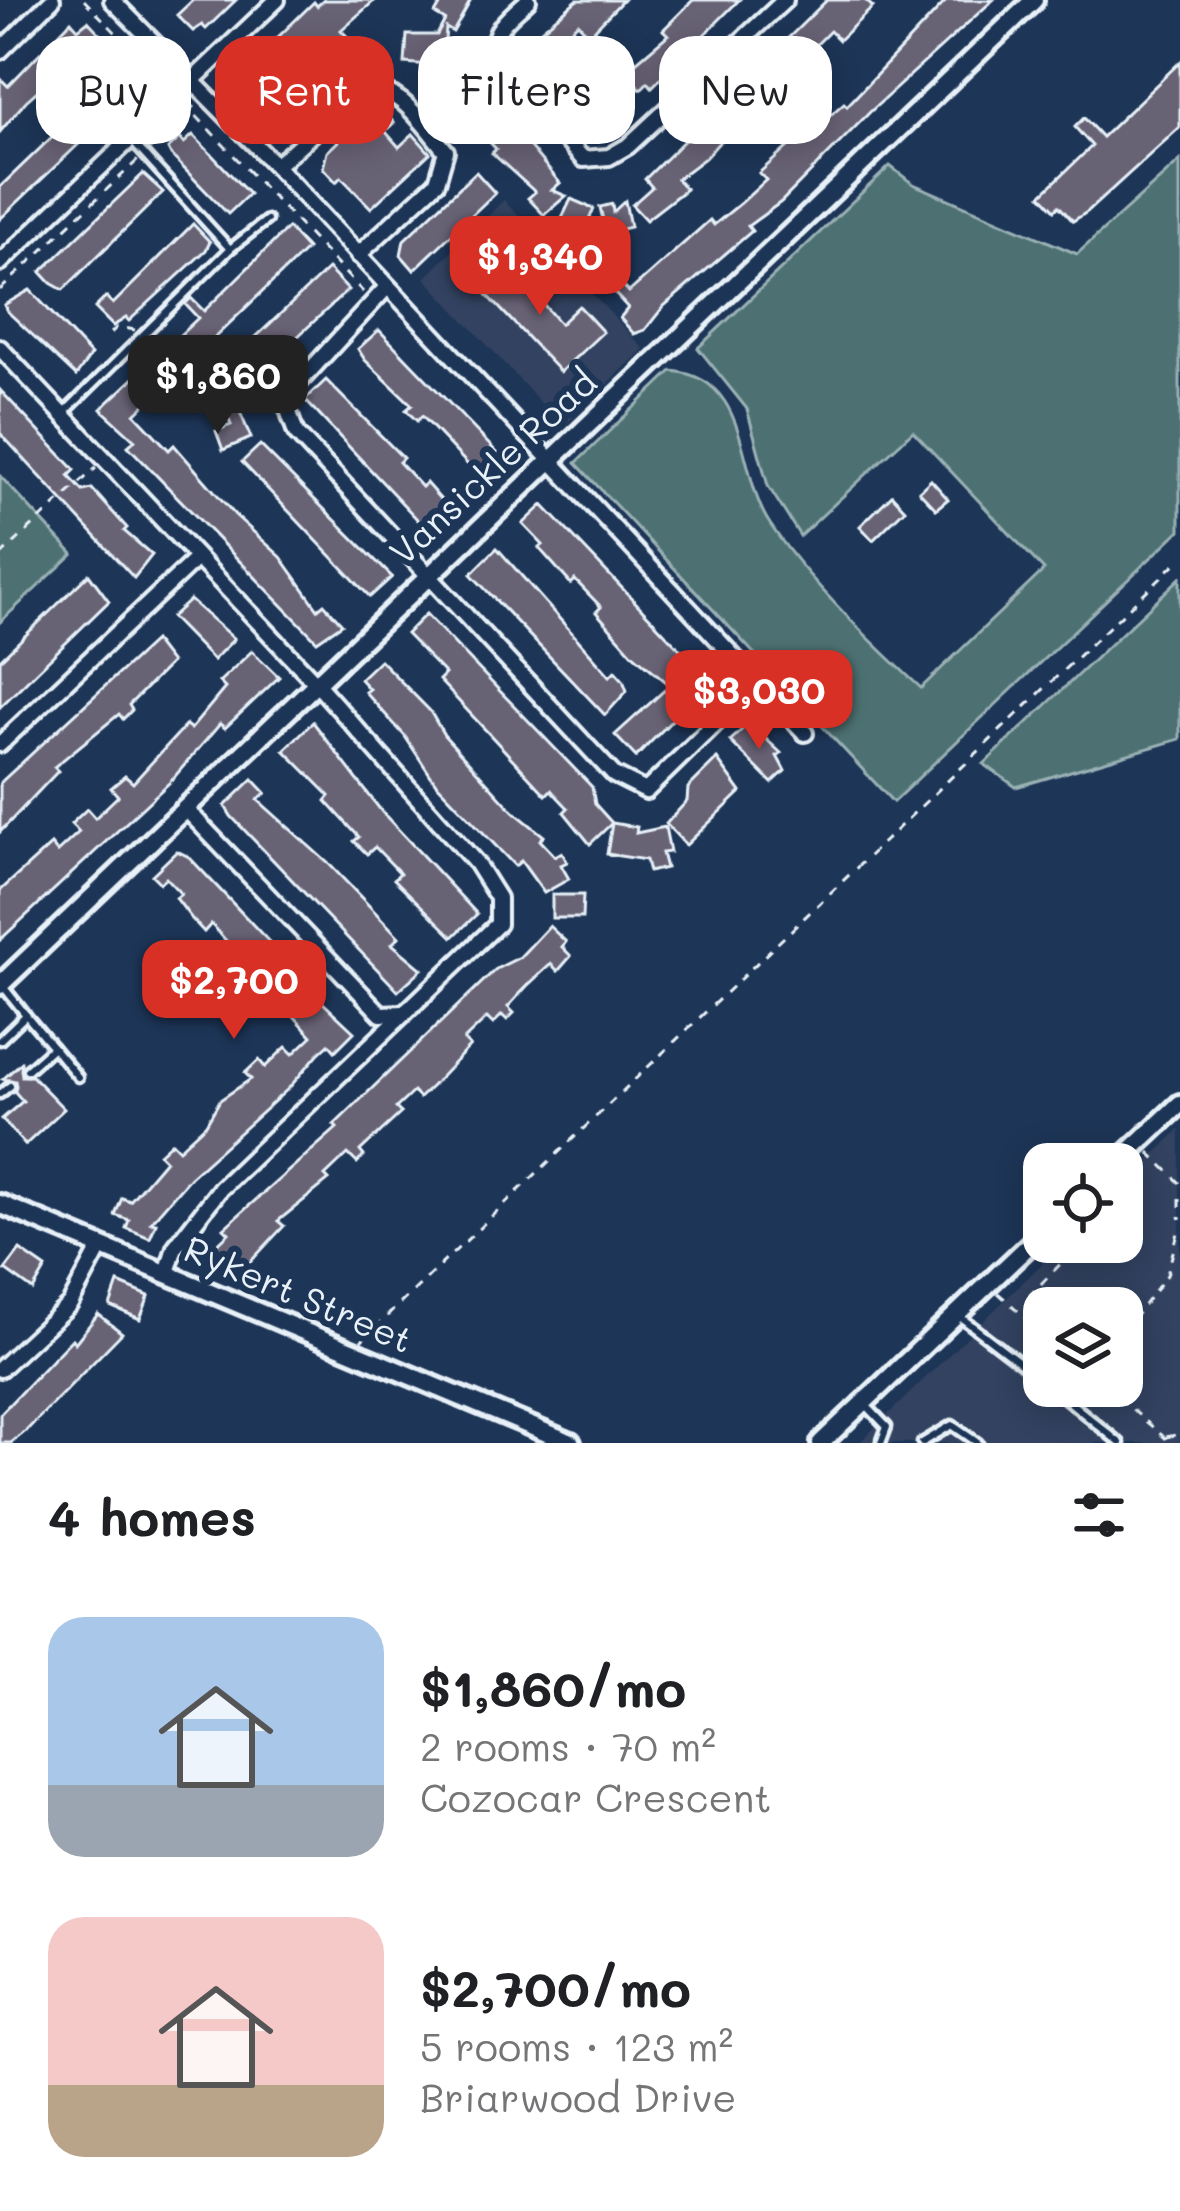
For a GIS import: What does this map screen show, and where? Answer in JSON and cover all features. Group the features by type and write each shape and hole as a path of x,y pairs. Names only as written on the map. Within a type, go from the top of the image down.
{"street":[{"path":"0,50 52,0"},
{"path":"112,0 276,166 805,733"},
{"path":"192,80 277,0"},
{"path":"528,0 496,30 491,44 496,62 583,159 609,157 628,146 785,0"},
{"name":"Vansickle Road","path":"0,984 1034,0"},
{"path":"276,166 362,89 377,86 396,96 421,123 446,151 445,167 437,182 358,256"},
{"path":"0,263 125,144"},
{"path":"387,287 294,388 287,407 296,433 614,775 646,791 757,682"},
{"path":"0,347 316,683 476,863 498,898 498,924 220,1189 175,1247 167,1273"},
{"path":"0,744 196,558"},
{"path":"185,808 381,1015 404,1013"},
{"path":"1139,1142 1180,1104"},
{"name":"Rykert Street","path":"0,1204 571,1443"},
{"path":"0,1369 70,1304 101,1246"},
{"path":"821,1443 1023,1251"}],"lane":[{"path":"135,144 230,249"},
{"path":"62,415 230,249 267,220"},
{"path":"0,984 78,1077"},
{"path":"0,1040 26,1015"},
{"path":"27,1070 53,1047"},
{"path":"0,1094 10,1086"},
{"path":"956,1314 1023,1366"},
{"path":"863,1402 887,1426 881,1443"},
{"path":"1075,1407 1120,1443"},
{"path":"922,1443 952,1425 978,1443"}],"path":[{"path":"84,0 119,36"},
{"path":"191,109 207,94"},
{"path":"191,111 373,302"},
{"path":"0,290 154,144"},
{"path":"0,556 105,460"},
{"path":"351,1351 1180,559"},
{"path":"1139,1142 1180,1183"},
{"path":"1143,1184 1147,1180"},
{"path":"1143,1306 1167,1275 1180,1222 1180,1198"},
{"path":"1038,1287 1061,1263"},
{"path":"988,1284 1023,1315"},
{"path":"1129,1407 1171,1443"},
{"path":"1164,1437 1180,1434"}],"shaded area":[{"path":"504,200 644,349 563,427 425,278"},
{"path":"1180,1129 1180,1443 859,1443 1043,1263 1143,1263 1143,1165"}],"green space":[{"path":"1180,161 1180,530 893,802 576,463 672,371 698,378 729,409 759,503 785,545 841,610 921,688 1044,570 913,431 800,536 768,486 747,409 698,348 890,166 913,184 1077,254"},
{"path":"0,476 73,554 0,622"},
{"path":"1180,578 1180,739 1016,787 984,764"}],"building":[{"path":"193,0 236,0 206,29 202,25 193,31 177,15"},
{"path":"324,0 375,0 341,30 347,36 279,36 314,2 317,6"},
{"path":"443,0 471,0 453,32 446,28 445,36 418,36 418,64 405,63 407,35 437,35 445,20 435,14"},
{"path":"577,0 623,0 589,35 578,23 564,36 534,36"},
{"path":"693,0 739,0 703,36 667,36 663,30"},
{"path":"827,0 865,0 873,7 839,40 830,31 825,36 790,36"},
{"path":"947,0 993,0 870,112 781,202 748,226 752,231 664,306 645,330 634,334 620,318 628,308 609,287 617,280 629,292 710,220 714,225 742,202 766,180 759,173 791,144 832,144 832,114 844,103 847,106"},
{"path":"71,21 78,29 88,21 101,35 100,36 56,36"},
{"path":"659,43 659,80 652,87 648,82 641,89 635,83 635,63"},
{"path":"36,57 36,92 0,132 0,78 8,86"},
{"path":"1180,62 1180,127 1087,212 1073,221 1059,206 1055,210 1041,195 1092,146 1075,127 1084,118 1102,137"},
{"path":"413,134 430,153 371,208 341,177 336,182 323,168 327,152 335,144 394,141 399,147"},
{"path":"191,137 249,194 228,214 168,149 173,144 191,144"},
{"path":"45,144 79,144 0,219 0,187"},
{"path":"491,144 528,144 560,183 552,190 566,196 544,215 528,198 535,192 492,153 496,149"},
{"path":"681,144 718,144 677,179 686,189 646,220 632,205 652,187 645,179"},
{"path":"476,172 495,193 414,270 401,255 404,240"},
{"path":"143,174 163,192 63,290 51,283 41,272"},
{"path":"571,199 594,209 582,234 557,229"},
{"path":"625,201 630,227 606,233 600,207 612,204 613,212"},
{"path":"193,224 210,242 206,250 129,321 126,318 113,326 95,308 106,297 113,304"},
{"path":"288,228 307,249 135,414 169,450 174,445 235,515 281,557 318,609 324,604 342,624 317,641 128,446 135,440 101,409 198,318 185,304 191,298 204,311"},
{"path":"506,260 560,324 579,306 603,332 560,372 479,286"},
{"path":"328,269 348,290 242,388 223,368"},
{"path":"30,290 91,355 76,376 7,311 4,305"},
{"path":"379,330 505,461 507,466 488,486 422,416 417,421 406,410 412,405 365,360 358,349"},
{"path":"326,380 403,458 399,462 422,487 426,483 455,516 433,536 305,400"},
{"path":"218,386 243,393 240,412 251,438 223,450 216,431 231,425 226,411 212,407"},
{"path":"0,390 75,470 69,476 83,491 92,489 127,528 124,531 152,555 134,578 0,433"},
{"path":"260,445 392,577 370,597 242,462"},
{"path":"931,480 948,499 936,509 919,491"},
{"path":"892,495 905,509 873,540 860,526"},
{"path":"543,505 717,688 691,711 686,706 636,757 615,735 670,685 633,654 596,612 601,607 575,580 571,584 539,548 543,545 523,524"},
{"path":"497,548 610,676 615,671 623,680 627,691 605,715 471,574"},
{"path":"89,574 109,601 0,707 0,660"},
{"path":"190,600 234,639 213,660 171,617"},
{"path":"426,614 592,787 595,804 612,823 590,844 564,812 568,808 551,790 546,795 439,680 445,674 406,634"},
{"path":"154,641 171,663 129,705 132,710 123,719 119,714 54,767 58,771 0,832 0,783"},
{"path":"252,651 279,677 225,728 220,724 170,782 0,940 0,891 51,845 57,852 79,832 71,824 87,809 95,818 118,796 111,788 125,776 133,783 186,725 191,729 225,688 219,682"},
{"path":"380,660 430,711 444,735 513,811 544,836 540,840 555,856 562,852 567,862 561,865 569,879 544,893 521,861 515,866 435,782 404,735 365,692 369,689 360,679"},
{"path":"313,722 382,812 477,914 453,937 394,879 400,873 375,847 367,854 354,841 359,837 326,801 330,796 284,750"},
{"path":"749,723 781,753 777,756 785,771 772,783 730,741"},
{"path":"717,759 741,792 686,845 666,824 687,801 688,788"},
{"path":"253,779 266,793 258,800 330,865 399,937 392,944 422,969 398,991 231,816 225,806"},
{"path":"612,823 637,827 636,833 665,827 670,852 662,853 666,868 649,872 646,860 607,854"},
{"path":"177,851 189,857 306,981 303,984 354,1032 335,1051 329,1044 289,1088 190,1177 151,1222 156,1223 150,1238 126,1228 129,1220 115,1215 122,1198 130,1201 165,1160 159,1154 172,1142 179,1149 206,1124 220,1100 251,1079 245,1073 259,1060 265,1067 286,1047 293,1054 312,1036 211,924 204,932 191,918 176,898 181,894 166,878 160,883 152,875"},
{"path":"552,895 583,895 582,918 552,918"},
{"path":"549,926 566,942 562,947 571,956 558,971 551,964 527,986 508,1007 514,1013 507,1020 502,1015 493,1024 487,1018 464,1040 470,1046 432,1086 419,1098 413,1092 396,1108 401,1113 360,1151 364,1156 357,1163 348,1154 325,1176 329,1180 278,1221 284,1226 239,1274 230,1264 226,1268 210,1251 229,1233 224,1228 337,1128 334,1125 496,969 520,957"},
{"path":"21,1063 22,1076 32,1076 64,1109 25,1145 2,1119 23,1101 15,1092 15,1081 3,1079"},
{"path":"20,1250 46,1268 33,1290 5,1270"},
{"path":"118,1283 149,1296 140,1319 110,1306"},
{"path":"98,1314 122,1333 26,1431 11,1443 0,1443 0,1414 72,1339 75,1343"}]}
